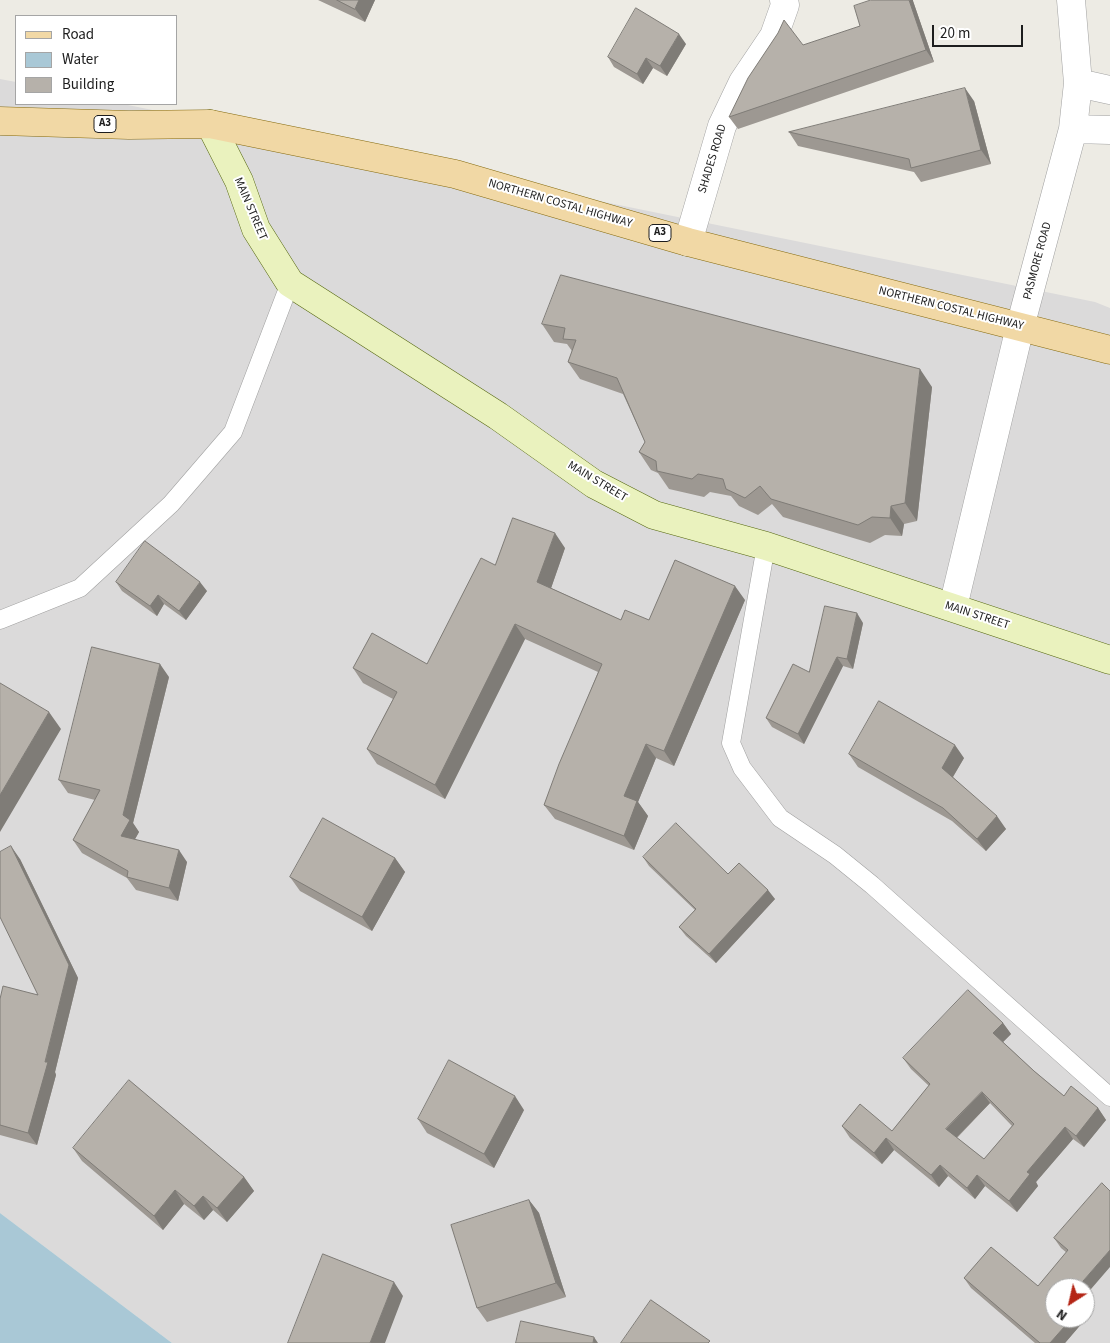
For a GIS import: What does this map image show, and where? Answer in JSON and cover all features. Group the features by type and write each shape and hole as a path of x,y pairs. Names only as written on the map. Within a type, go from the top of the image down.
{"main road":[{"name":"A3","path":"0,121 129,125 210,124"},
{"name":"NORTHERN COSTAL HIGHWAY","path":"210,124 455,174 688,242 1110,350"}],"street":[{"name":"SHADES ROAD","path":"688,242 722,126 742,82 774,36 785,5 784,0"},
{"name":"PASMORE ROAD","path":"953,607 1020,327 1073,129 1078,83 1071,0"},
{"path":"1078,83 1110,90"},
{"name":"MAIN STREET","path":"210,124 239,181 256,229 290,283 498,416 594,484 654,515 766,546 1110,660"},
{"path":"1073,129 1110,130"}],"lane":[{"path":"0,620 80,588 171,504 232,432 290,283"},
{"path":"766,546 731,743 742,768 780,818 835,856 872,885 1110,1097"}],"shaded area":[{"path":"0,79 15,82 15,105 128,105 1095,302 1110,308 1110,1343 172,1343 0,1213"}],"water":[{"path":"0,1213 172,1343 0,1343"}],"building":[{"path":"337,0 359,0 355,9"},
{"path":"871,0 909,0 926,50 729,117 748,78 778,33 784,20 803,45 860,26 854,6"},
{"path":"636,8 679,34 660,66 646,58 637,74 608,57"},
{"path":"965,88 981,150 911,168 909,159 789,132"},
{"path":"561,275 920,369 905,503 891,506 890,518 872,517 858,525 771,499 760,486 745,498 726,489 723,479 698,474 692,479 657,471 656,461 639,452 645,442 617,378 568,362 576,340 563,339 565,328 542,324"},
{"path":"513,518 555,533 537,582 621,620 625,610 649,620 675,560 735,586 664,751 646,744 624,796 637,801 624,836 544,805 559,764 602,664 515,624 435,785 367,749 397,692 353,668 372,633 427,664 481,558 495,565"},
{"path":"145,541 200,582 179,611 158,595 150,606 116,582"},
{"path":"825,606 857,613 847,659 837,657 798,734 766,718 793,664 809,672"},
{"path":"92,647 160,664 123,815 130,820 121,836 179,850 169,888 127,877 128,871 73,840 100,790 59,780"},
{"path":"0,683 49,712 0,795"},
{"path":"879,701 955,745 942,768 997,816 977,839 943,808 849,754"},
{"path":"323,818 395,858 362,917 290,877"},
{"path":"676,823 728,874 739,863 768,890 709,954 679,927 696,909 643,857"},
{"path":"11,846 69,965 45,1062 48,1062 28,1133 0,1125 0,999 3,986 38,995 0,917 0,852"},
{"path":"968,990 1003,1023 993,1033 1034,1071 1064,1096 1071,1086 1098,1108 1076,1136 1065,1127 1027,1172 1030,1174 1009,1201 977,1175 967,1188 940,1165 931,1175 886,1138 874,1153 842,1126 860,1104 892,1131 930,1084 903,1058","holes":["982,1092 1014,1124 984,1159 946,1129"]},
{"path":"449,1060 515,1096 484,1154 418,1119"},
{"path":"129,1080 244,1177 217,1208 203,1196 194,1206 175,1190 154,1216 73,1148"},
{"path":"1102,1183 1110,1191 1110,1250 1086,1278 1045,1278 1045,1328 1063,1328 1050,1343 1040,1343 964,1278 991,1247 1038,1286 1068,1250 1054,1238"},
{"path":"529,1200 556,1283 477,1308 451,1225"},
{"path":"323,1254 394,1282 370,1343 288,1343"},
{"path":"651,1300 710,1341 708,1343 621,1343"},
{"path":"521,1321 594,1337 593,1343 516,1343"}]}
